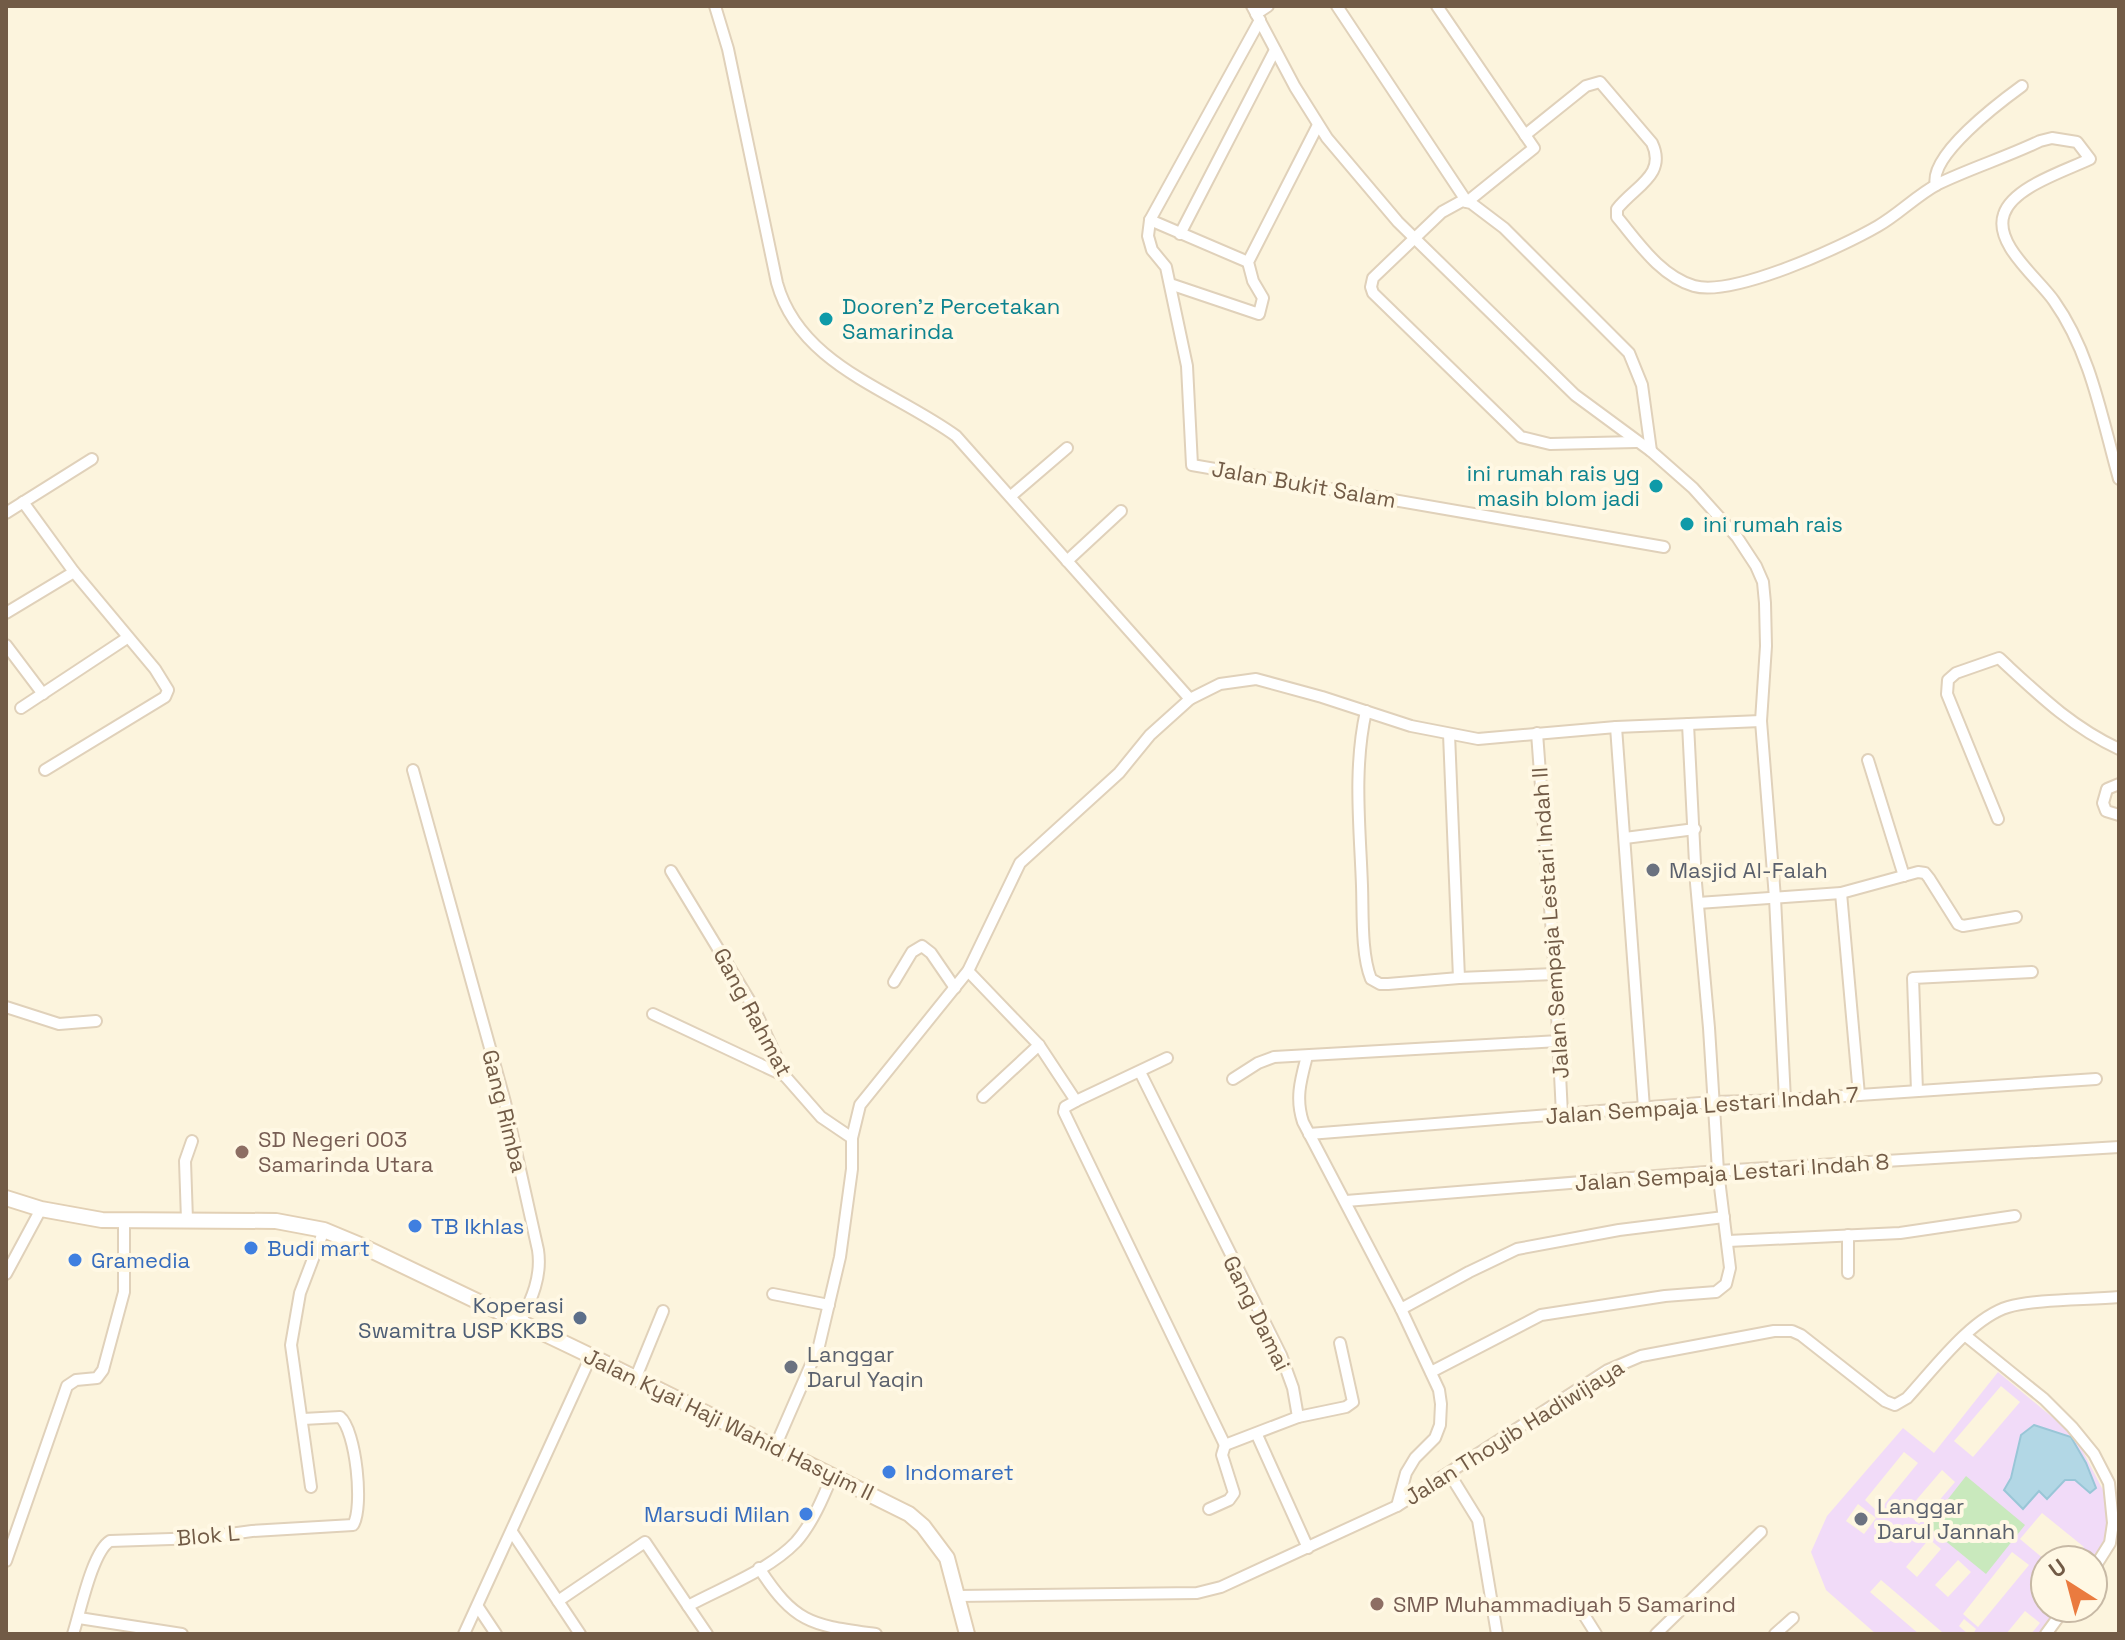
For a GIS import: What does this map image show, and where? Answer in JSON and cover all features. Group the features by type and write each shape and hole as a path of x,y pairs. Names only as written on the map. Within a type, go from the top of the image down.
{"street":[{"path":"715,6 728,49 777,283 788,313 815,344 855,377 937,422 956,436 1190,699"},
{"path":"1248,262 1150,220 1256,14 1268,6"},
{"path":"1337,6 1467,202 1504,228 1629,353 1642,385 1651,451"},
{"path":"1437,6 1534,148 1467,202 1451,205 1373,278 1371,291 1524,439 1550,444 1636,442"},
{"path":"1256,14 1318,125 1345,161 1414,238 1575,395 1651,451 1708,504 1743,545 1756,566 1765,592 1761,721 1775,898 1785,1100"},
{"path":"1180,234 1275,50"},
{"path":"1525,135 1586,86 1600,82 1652,143 1656,152 1657,165 1653,173 1623,200 1615,213 1662,268 1692,286 1726,286 1758,277 1842,244 1877,226 1936,185 2052,138 2077,142 2090,159 2013,198 2002,222 2009,246 2054,301 2079,348 2090,375 2119,479"},
{"path":"1936,185 1936,171 1949,152 1986,115 2022,86"},
{"path":"1170,284 1259,314 1263,298 1253,281 1248,262 1318,125"},
{"name":"Jalan Bukit Salam","path":"1150,220 1147,229 1152,250 1166,267 1187,366 1192,465 1664,547"},
{"path":"2107,436 2119,432"},
{"path":"1011,496 1067,448"},
{"path":"6,513 92,459"},
{"path":"23,502 74,572 162,679 168,694 45,770"},
{"path":"1067,561 1121,511"},
{"path":"6,613 74,572"},
{"path":"21,708 127,638"},
{"path":"6,645 43,694"},
{"path":"1998,819 1947,694 1948,680 1956,673 1999,658 2087,734 2119,749"},
{"path":"775,1447 814,1359 829,1305 846,1223 856,1115 867,1093 968,971 1020,863 1119,773 1150,735 1190,699 1220,684 1256,679 1449,734 1478,739 1616,727 1761,721"},
{"path":"1366,711 1361,731 1358,796 1368,973 1373,981 1380,984 1555,974"},
{"path":"1431,1372 1541,1315 1665,1296 1716,1292 1729,1278 1698,903 1688,724"},
{"path":"1616,727 1644,1108"},
{"name":"Jalan Sempaja Lestari Indah II","path":"1537,733 1562,1114"},
{"path":"1449,734 1459,978"},
{"path":"1868,760 1904,876"},
{"name":"Gang Rimba","path":"413,770 505,1102 538,1250 539,1271 520,1322"},
{"path":"2119,784 2107,789 2103,803 2106,811 2119,815"},
{"path":"1625,838 1695,829"},
{"name":"Gang Rahmat","path":"671,871 754,1008 785,1076 821,1117 852,1138"},
{"path":"1698,903 1841,893 1925,873 1958,924 1963,926 2016,917"},
{"path":"1841,893 1859,1095"},
{"path":"894,982 912,952 922,946 931,953 955,988"},
{"path":"968,971 1039,1045 1076,1101"},
{"path":"1917,1091 1913,978 2032,972"},
{"path":"6,1007 59,1024 96,1021"},
{"path":"653,1014 785,1076"},
{"path":"1233,1079 1268,1058 1559,1041"},
{"path":"983,1097 1039,1045"},
{"path":"1307,1056 1298,1101 1303,1122 1401,1309 1431,1372 1441,1404 1440,1425 1435,1438 1415,1458 1406,1473 1397,1506"},
{"path":"1167,1058 1076,1101 1065,1107 1064,1112 1225,1445 1222,1455 1234,1493 1229,1500 1209,1509"},
{"name":"Gang Damai","path":"1140,1072 1281,1355 1293,1388 1298,1417"},
{"name":"Jalan Sempaja Lestari Indah 7","path":"1309,1134 1713,1102 2096,1079"},
{"path":"187,1220 185,1161 192,1141"},
{"name":"Jalan Sempaja Lestari Indah 8","path":"1346,1201 1718,1171 2119,1147"},
{"name":"Jalan Kyai Haji Wahid Hasyim II","path":"6,1198 41,1209 89,1218 276,1221 324,1230 636,1377 890,1504 923,1526 947,1558 967,1634"},
{"path":"6,1274 41,1209"},
{"path":"1728,1241 1900,1233 2015,1216"},
{"path":"1401,1309 1517,1249 1619,1230 1724,1217"},
{"path":"6,1561 67,1386 76,1380 97,1378 103,1370 124,1292 124,1220"},
{"path":"311,1487 291,1345 300,1293 324,1230"},
{"path":"1848,1235 1848,1273"},
{"path":"773,1294 829,1305"},
{"name":"Jalan Thoyib Hadiwijaya","path":"957,1596 1197,1593 1221,1587 1397,1506 1608,1370 1641,1356 1774,1331 1792,1331 1808,1339 1885,1401 1895,1405 1907,1398 1966,1336 1988,1317 2006,1308 2119,1297"},
{"path":"636,1377 663,1311"},
{"path":"1966,1336 2044,1399 2072,1427 2094,1454 2109,1483 2119,1492"},
{"path":"1225,1445 1298,1417 1346,1407 1353,1402 1340,1343"},
{"path":"464,1634 591,1356"},
{"name":"Blok L","path":"79,1618 103,1545 119,1540 201,1538 252,1531 353,1525 358,1516 358,1491 346,1423 340,1417 303,1419"},
{"path":"1257,1435 1308,1548"},
{"path":"1449,1473 1478,1520 1497,1634"},
{"path":"688,1606 772,1561 798,1540 824,1497 832,1476"},
{"path":"2109,1483 2112,1534 2109,1545"},
{"path":"512,1532 580,1634"},
{"path":"1656,1634 1761,1532"},
{"path":"558,1601 645,1542 707,1634"},
{"path":"759,1568 784,1604 813,1624 876,1634"},
{"path":"478,1607 496,1634"},
{"path":"1579,1607 1596,1634"},
{"path":"73,1634 79,1618 182,1634"},
{"path":"1775,1634 1793,1618"}],"shaded area":[{"path":"1998,1372 2075,1436 2104,1492 2108,1538 2104,1544 2080,1544 2042,1513 2020,1539 2029,1547 2029,1565 2029,1614 2025,1611 2006,1634 1973,1634 1976,1629 1964,1619 1959,1626 1968,1634 1941,1634 1881,1580 1870,1592 1919,1634 1876,1634 1826,1590 1811,1552 1827,1516 1903,1428 1934,1453","holes":["2001,1386 2020,1402 1973,1457 1954,1441","2021,1435 2071,1437 2086,1463 2095,1488 2075,1480 2065,1480 2047,1498 2011,1478","1904,1452 1918,1463 1878,1512 1865,1500","1942,1470 1955,1482 1919,1524 1906,1512","1858,1504 1876,1518 1864,1534 1846,1521","1929,1539 1941,1549 1917,1577 1906,1567","2012,1552 2029,1565 1978,1627 1963,1614","1958,1560 1971,1572 1948,1597 1935,1585"]},
{"path":"2039,1624 2046,1624 2039,1634 2031,1634"}],"green space":[{"path":"1966,1476 2025,1525 1986,1574 1927,1526"}],"water":[{"path":"2034,1425 2071,1437 2096,1488 2090,1493 2075,1480 2065,1480 2047,1499 2039,1491 2023,1509 2004,1490 2011,1478 2021,1435"}],"place":[{"name":"Dooren'z Percetakan Samarinda","path":"826,319"},
{"name":"ini rumah rais yg masih blom jadi","path":"1656,486"},
{"name":"ini rumah rais","path":"1687,524"},
{"name":"Masjid Al-Falah","path":"1653,870"},
{"name":"SD Negeri 003 Samarinda Utara","path":"242,1152"},
{"name":"TB Ikhlas","path":"415,1226"},
{"name":"Budi mart","path":"251,1248"},
{"name":"Gramedia","path":"75,1260"},
{"name":"Koperasi Swamitra USP KKBS","path":"580,1318"},
{"name":"Langgar Darul Yaqin","path":"791,1367"},
{"name":"Indomaret","path":"889,1472"},
{"name":"Marsudi Milan","path":"806,1514"},
{"name":"Langgar Darul Jannah","path":"1861,1519"},
{"name":"SMP Muhammadiyah 5 Samarind","path":"1377,1604"}]}
